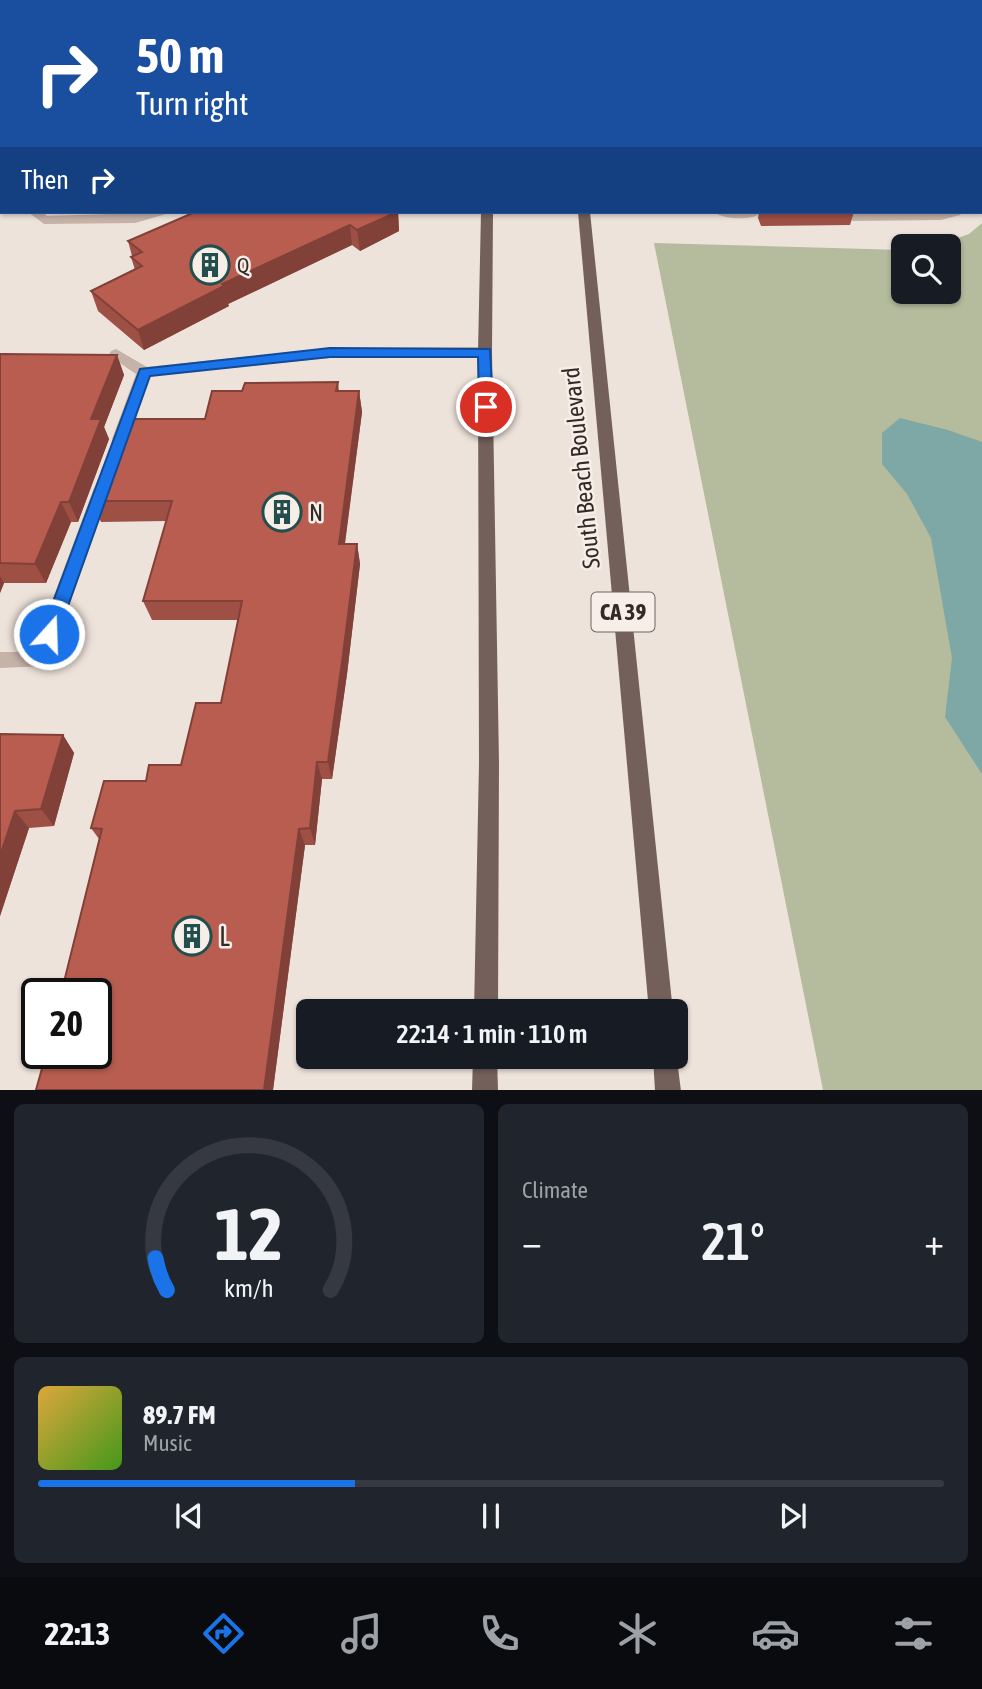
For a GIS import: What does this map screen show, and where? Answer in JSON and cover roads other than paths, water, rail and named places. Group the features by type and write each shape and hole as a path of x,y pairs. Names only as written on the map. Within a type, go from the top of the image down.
{"main road":[{"path":"486,999 489,763 485,352 487,214"},
{"name":"South Beach Boulevard","path":"584,214 660,999"},
{"path":"485,1069 485,1090"},
{"path":"666,1069 668,1090"}],"lane":[{"path":"36,214 44,220 135,219 158,214"},
{"path":"853,217 949,214"},
{"path":"116,354 144,372 330,353 485,352"},
{"path":"116,450 144,372"},
{"path":"0,660 40,660 106,477"}],"water":[{"path":"900,418 982,442 982,774 945,717 952,658 931,538 907,494 882,464 882,433"}],"place":[{"name":"Q","path":"210,265"},
{"name":"N","path":"282,512"},
{"name":"L","path":"192,936"}]}
